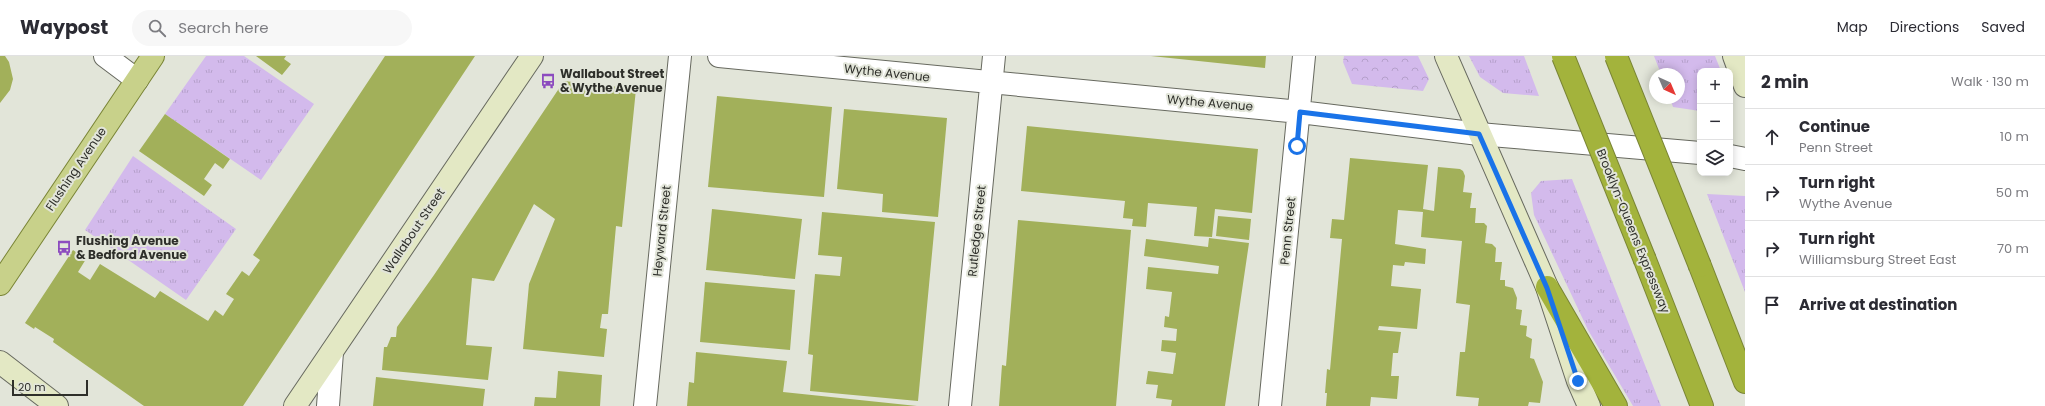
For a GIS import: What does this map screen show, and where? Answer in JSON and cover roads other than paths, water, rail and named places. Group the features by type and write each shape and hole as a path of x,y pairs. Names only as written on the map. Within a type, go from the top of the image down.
{"highway":[{"name":"Brooklyn-Queens Expressway","path":"1563,56 1702,406"},
{"path":"1616,56 1745,382"},
{"path":"1547,288 1616,406"}],"main road":[{"name":"Flushing Avenue","path":"0,284 153,56"},
{"name":"Wallabout Street","path":"295,406 532,56"},
{"path":"1446,56 1547,288 1578,381 1589,406"},
{"path":"1734,56 1745,86"},
{"path":"0,362 57,406"}],"street":[{"path":"105,56 137,80"},
{"name":"Heyward Street","path":"645,406 680,56"},
{"name":"Wythe Avenue","path":"719,56 1300,112 1479,134 1697,153"},
{"name":"Rutledge Street","path":"960,406 994,56"},
{"name":"Penn Street","path":"1270,406 1300,112 1304,56"},
{"path":"1733,157 1745,160"},
{"path":"328,406 332,352"},
{"path":"1576,406 1578,381"}],"place":[{"name":"Wallabout Street & Wythe Avenue","path":"548,81"},
{"name":"Flushing Avenue & Bedford Avenue","path":"64,248"}]}
